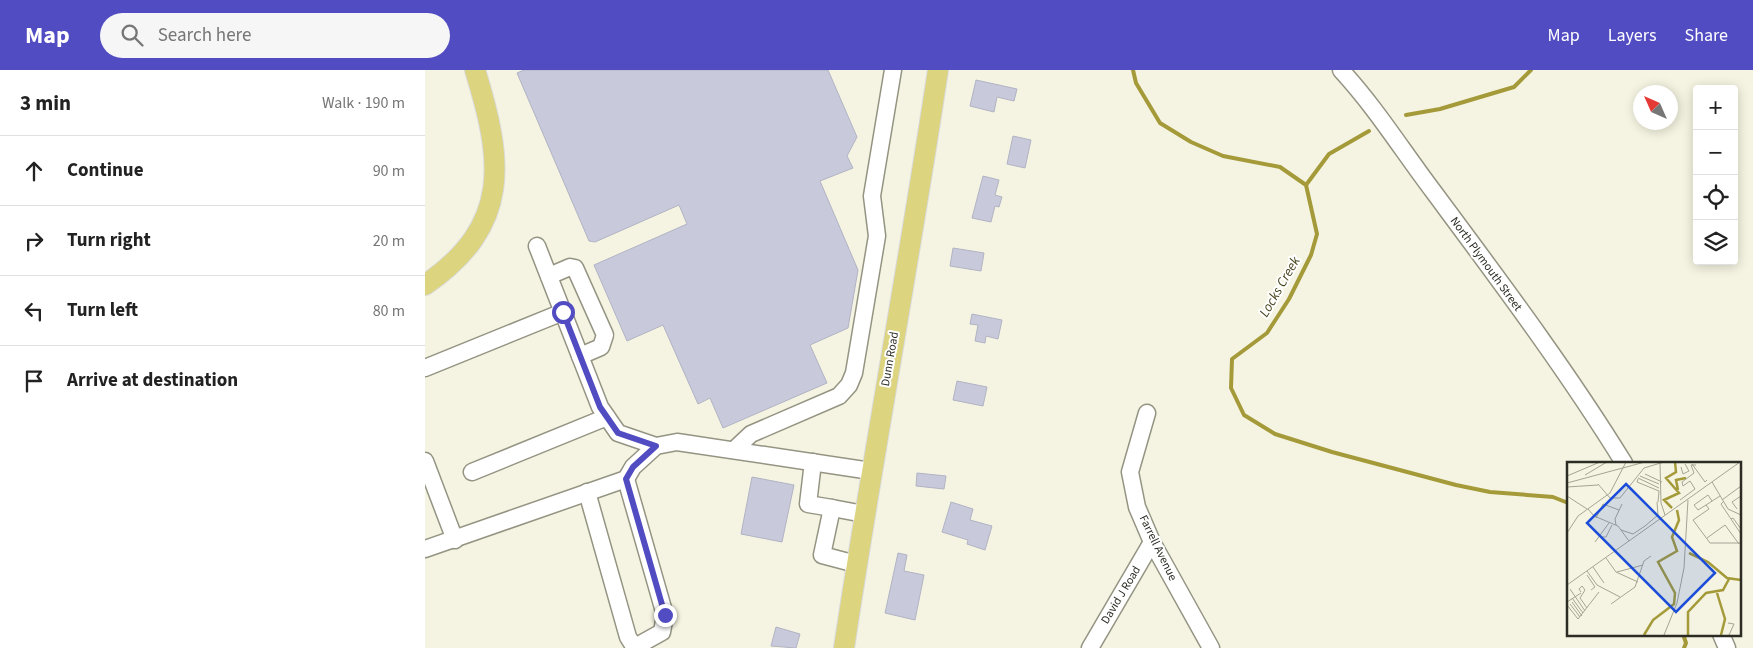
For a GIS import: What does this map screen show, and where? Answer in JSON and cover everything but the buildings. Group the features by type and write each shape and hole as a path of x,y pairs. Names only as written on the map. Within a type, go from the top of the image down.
{"main road":[{"path":"425,285 446,270 474,240 485,221 495,188 494,155 489,115 475,70"},
{"name":"Dunn Road","path":"844,648 871,471 918,204 938,70"}],"street":[{"path":"734,450 751,434 839,396 849,386 854,373 877,236 872,196 893,70"},
{"name":"North Plymouth Street","path":"1341,70 1369,101 1432,189 1485,258 1623,462"},
{"path":"537,246 600,407 618,433 656,446 677,442 871,471"},
{"path":"549,276 570,267 575,268 605,336 601,347 580,356"},
{"path":"425,368 563,312"},
{"name":"Farrell Avenue","path":"1147,413 1130,472 1137,506 1152,542 1211,648"},
{"path":"471,472 607,417"},
{"path":"425,549 626,479 633,467 656,446"},
{"path":"425,461 455,540"},
{"path":"813,462 808,504 864,514"},
{"path":"587,492 628,637 635,648 662,632 665,615 626,479"},
{"path":"832,508 822,555 857,564"},
{"name":"David J Road","path":"1091,648 1152,542"},
{"path":"1722,636 1727,648"}],"waterway":[{"name":"Locks Creek","path":"1133,70 1136,83 1160,123 1191,142 1223,156 1280,167 1306,185 1317,234 1311,255 1289,299 1267,333 1232,359 1231,388 1244,415 1275,434 1332,452 1456,485 1490,492 1553,497 1567,503"},
{"path":"1406,115 1440,109 1514,87 1531,70"},
{"path":"1306,185 1329,154 1369,131"},
{"name":"Locks Creek","path":"1684,636 1686,643 1684,648"}],"route":[{"path":"563,312 600,407 618,433 656,446 633,467 626,479 665,615"}]}
